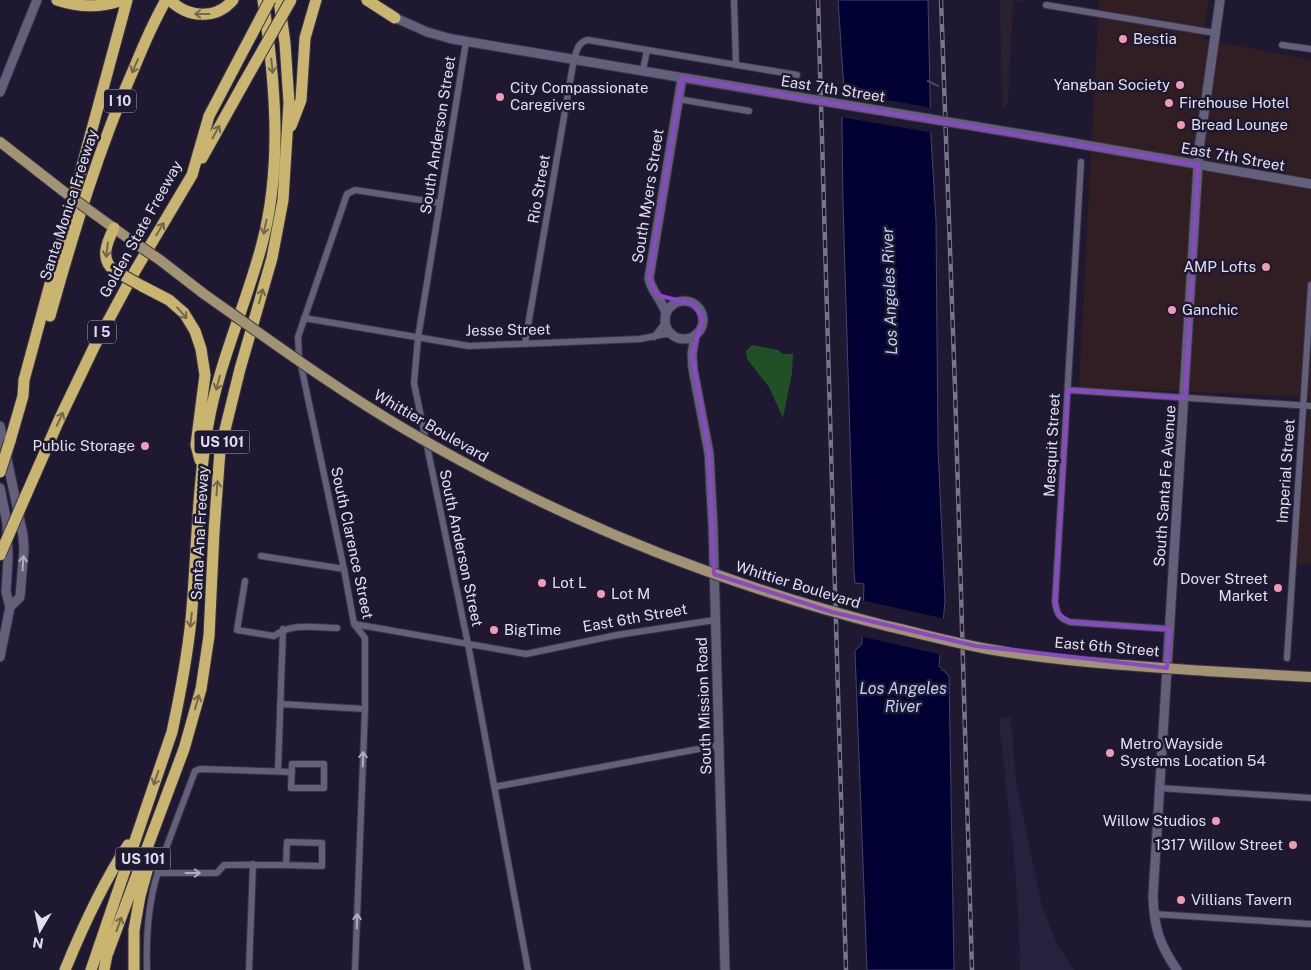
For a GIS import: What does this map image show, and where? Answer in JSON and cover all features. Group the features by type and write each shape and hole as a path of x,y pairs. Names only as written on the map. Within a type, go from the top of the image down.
{"highway":[{"path":"57,0 68,4 93,6 106,5 122,0"},
{"path":"0,472 23,396 24,380 127,0"},
{"name":"Santa Monica Freeway","path":"23,396 30,382 73,235 110,124 166,0"},
{"path":"170,0 188,12 205,14 215,13 233,0"},
{"name":"Santa Ana Freeway","path":"91,970 172,732 181,691 191,622 201,467 208,422 217,383 262,244 272,191 274,97 263,0"},
{"name":"Golden State Freeway","path":"0,555 59,420 94,347 135,271 192,175 209,116 270,0"},
{"name":"Santa Ana Freeway","path":"104,970 111,946 184,749 201,689 209,636 220,450 240,369 272,258 283,200 289,103 285,43 279,0"},
{"path":"192,175 291,0"},
{"path":"287,140 301,100 305,38 316,0"},
{"path":"368,0 395,18"},
{"path":"114,228 107,243 105,258 108,265 115,271 169,300 184,313 195,331 205,365 205,384 196,445 201,467"},
{"path":"134,970 134,930 140,896 184,749"},
{"path":"65,970 85,921 114,867 138,831"}],"main road":[{"name":"Whittier Boulevard","path":"0,142 93,213 317,374 371,409 494,479 613,535 686,565 800,603 903,630"},
{"name":"East 6th Street","path":"903,630 1034,656 1122,665 1311,677"}],"street":[{"path":"0,92 37,0"},
{"name":"East 7th Street","path":"357,0 427,32 466,42 643,70 1311,184"},
{"path":"734,0 736,65"},
{"name":"South Santa Fe Avenue","path":"1177,970 1158,937 1153,896 1198,165 1205,99 1220,0"},
{"path":"1046,5 1215,33"},
{"name":"Rio Street","path":"525,343 574,59 579,44 582,41 588,40 647,50"},
{"name":"South Anderson Street","path":"466,42 418,338 414,383 468,644 528,970"},
{"path":"1282,44 1311,49"},
{"path":"643,70 647,50 797,75"},
{"name":"South Myers Street","path":"666,319 665,309 650,285 649,278 682,78"},
{"path":"678,99 749,111"},
{"name":"Mesquit Street","path":"1081,162 1055,602 1058,614 1062,620 1070,622 1169,630"},
{"name":"South Clarence Street","path":"355,970 365,709 365,638 354,624 299,356 298,337 347,194 355,190 440,204"},
{"name":"Imperial Street","path":"1286,658 1311,285"},
{"path":"657,295 677,303"},
{"path":"654,336 666,319 670,307 677,303 687,302 693,304 701,313 702,325 695,336 690,338 675,337"},
{"name":"Jesse Street","path":"304,318 469,346 638,339 665,334 675,337"},
{"path":"666,319 668,330 692,354"},
{"name":"South Mission Road","path":"695,336 692,354 693,369 709,453 720,746 725,970"},
{"path":"1068,390 1311,406"},
{"path":"0,426 24,549 20,597 10,607"},
{"path":"0,488 8,523 6,592 10,607 0,657"},
{"path":"261,556 344,569"},
{"path":"245,581 237,630 274,636 283,630 293,627 337,628"},
{"name":"East 6th Street","path":"354,624 526,654 617,636 715,620"},
{"path":"278,771 283,630"},
{"path":"280,704 365,709"},
{"path":"494,787 720,746"},
{"path":"292,764 324,764 324,788 291,788 292,772 292,764"},
{"path":"147,970 146,941 151,904 158,873 195,771 200,769 292,772"},
{"path":"1159,788 1311,798"},
{"path":"158,873 217,873 224,866 253,864 286,865 322,866 322,843 286,842 286,865"},
{"path":"249,970 253,864"},
{"path":"1154,914 1311,924"}],"highlighted area":[{"path":"682,78 1198,165 1185,398 1068,390 1055,602 1058,614 1070,622 1169,629 1167,668 976,646 832,612 714,574 709,453 692,354 703,319 693,304 657,295 649,278"}],"shaded area":[{"path":"1000,0 1022,0 1023,2 1013,1 1008,102 1002,112"},
{"path":"1099,0 1209,0 1203,39 1311,60 1311,564 1296,564 1309,397 1079,387"},
{"path":"1011,717 1016,782 1041,902 1056,943 1074,970 1020,970 1019,924 1013,843 999,719"}],"green space":[{"path":"752,345 778,350 783,354 793,354 792,373 783,418 769,387 747,359 746,351"}],"water":[{"name":"Los Angeles River","path":"838,0 928,0 931,137 936,221 938,448 945,601 939,666 949,676 954,970 867,970 855,651 862,644 864,584 855,583 854,570 843,203 842,122 844,90"}],"pier":[{"path":"842,92 933,108 934,133 840,117"},
{"path":"861,600 946,619 942,655 859,636"}],"waterway":[{"path":"928,81 938,86"}],"railway":[{"path":"818,0 846,970"},
{"path":"941,0 955,388 972,970"}],"place":[{"name":"Bestia","path":"1123,39"},
{"name":"Yangban Society","path":"1180,85"},
{"name":"City Compassionate Caregivers","path":"500,97"},
{"name":"Firehouse Hotel","path":"1169,103"},
{"name":"Bread Lounge","path":"1181,125"},
{"name":"AMP Lofts","path":"1266,267"},
{"name":"Ganchic","path":"1172,310"},
{"name":"Public Storage","path":"145,446"},
{"name":"Lot L","path":"542,583"},
{"name":"Dover Street Market","path":"1278,588"},
{"name":"Lot M","path":"601,594"},
{"name":"BigTime","path":"494,630"},
{"name":"Metro Wayside Systems Location 54","path":"1110,753"},
{"name":"Willow Studios","path":"1216,821"},
{"name":"1317 Willow Street","path":"1293,845"},
{"name":"Villians Tavern","path":"1181,900"}]}
